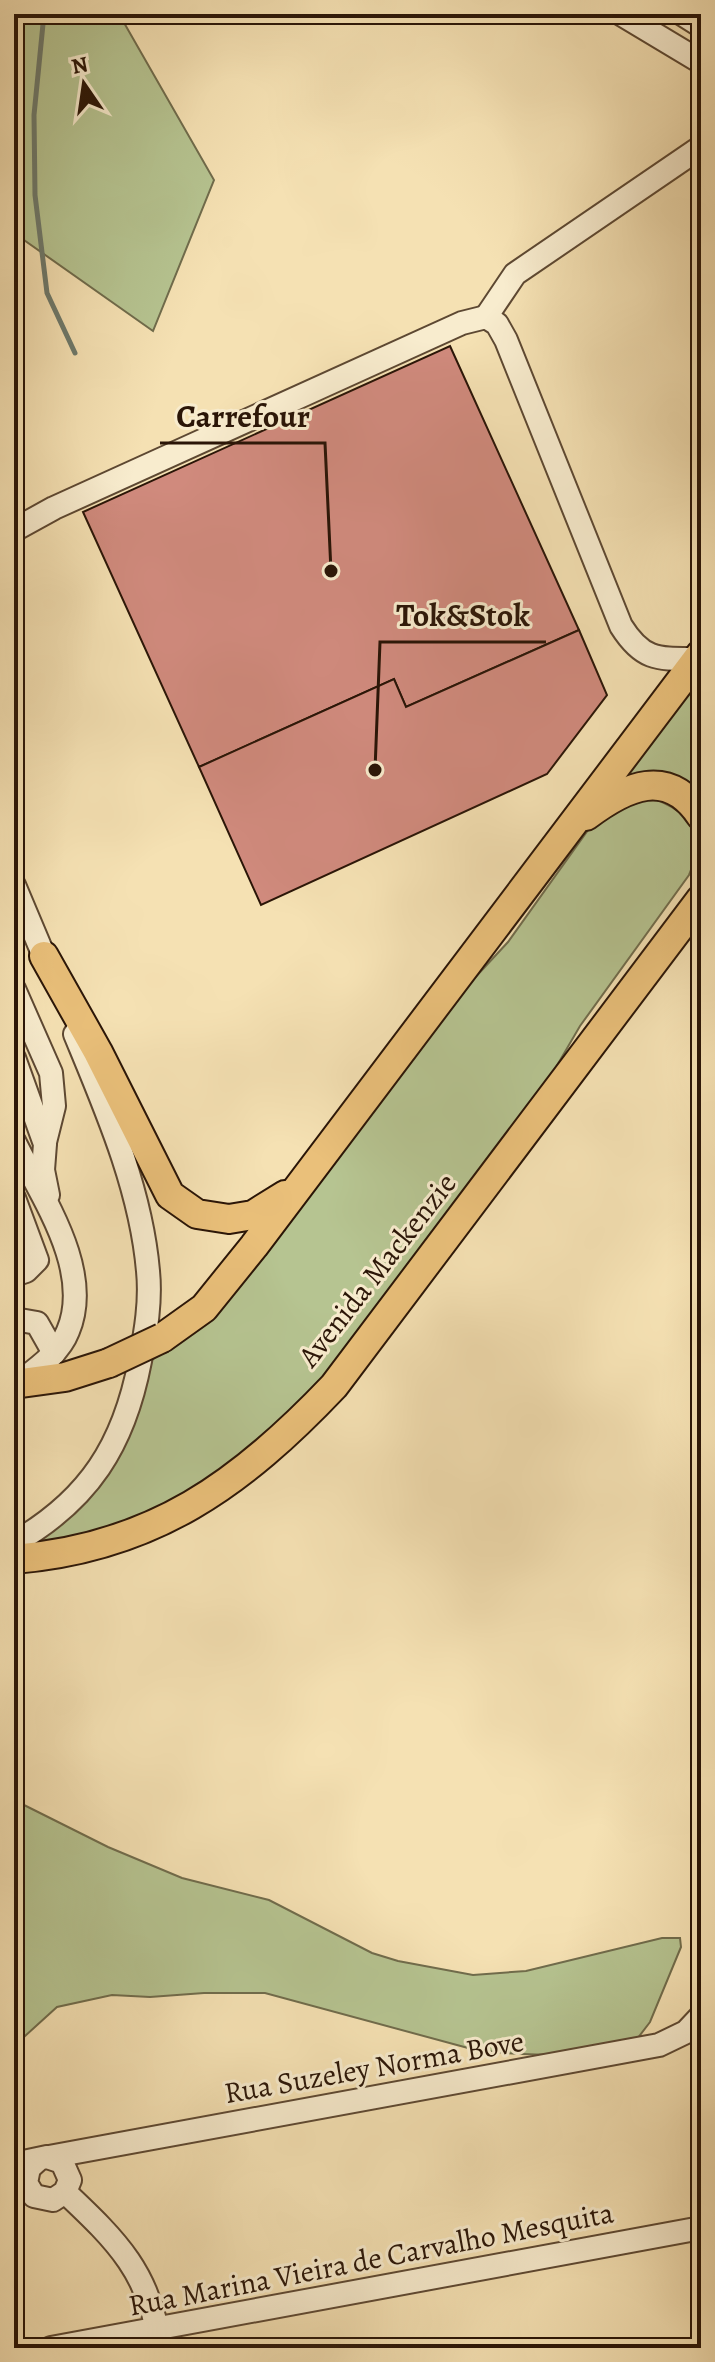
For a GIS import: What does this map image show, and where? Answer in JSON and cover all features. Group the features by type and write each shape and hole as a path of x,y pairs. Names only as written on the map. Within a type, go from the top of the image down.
{"main road":[{"path":"16,1384 65,1377 109,1363 162,1338 204,1308 303,1184 699,657"},
{"path":"565,832 603,803 636,786 658,784 680,793 701,816"},
{"name":"Avenida Mackenzie","path":"14,1559 123,1537 207,1497 280,1442 351,1363 694,908 701,878"},
{"path":"44,956 98,1052 170,1195 197,1214 229,1219 253,1215 303,1184"}],"street":[{"path":"621,14 701,62"},
{"path":"682,14 701,26"},
{"path":"14,530 54,508 462,323 486,317 515,274 701,147"},
{"path":"486,317 497,324 506,340 621,626 635,648 655,656 699,657"},
{"path":"14,885 108,1113 139,1214 148,1272 148,1323 129,1413 98,1472 66,1508 14,1543"},
{"path":"14,989 51,1073 54,1106 45,1144 43,1170 53,1222"},
{"path":"14,1058 45,1144"},
{"path":"15,1150 71,1264 73,1289 68,1333 54,1353 16,1384"},
{"path":"14,1198 17,1213 37,1256 30,1269 14,1275"},
{"path":"14,1319 37,1323 54,1353"},
{"name":"Rua Suzeley Norma Bove","path":"14,2164 659,2045 686,2032 701,2016"},
{"path":"44,2158 67,2167 70,2180 65,2192 47,2201 29,2190 26,2176 44,2158"},
{"path":"65,2192 117,2240 133,2263 159,2339"},
{"name":"Rua Marina Vieira de Carvalho Mesquita","path":"51,2348 159,2339 701,2228"}],"green space":[{"path":"14,14 119,14 214,180 153,331 14,233"},
{"path":"701,666 701,800 617,785"},
{"path":"642,795 670,806 689,822 696,844 689,875 580,1026 545,1086 307,1398 252,1450 185,1496 112,1528 75,1538 38,1542 50,1531 149,1362 203,1325 457,997 508,942 596,819"},
{"path":"14,1800 108,1847 182,1878 269,1900 372,1953 398,1961 473,1975 526,1971 662,1938 680,1938 681,1947 650,2022 634,2043 592,2050 511,2054 468,2048 265,1993 150,1997 112,1995 57,2007 14,2046"}],"building":[{"path":"450,346 579,630 406,707 394,679 199,767 83,512"},
{"path":"579,630 607,695 547,774 261,905 199,767 394,679 406,707"}],"waterway":[{"path":"44,14 34,115 35,195 47,293 75,353"}],"place":[{"name":"Carrefour","path":"331,571"},
{"name":"Tok&Stok","path":"375,770"}]}
